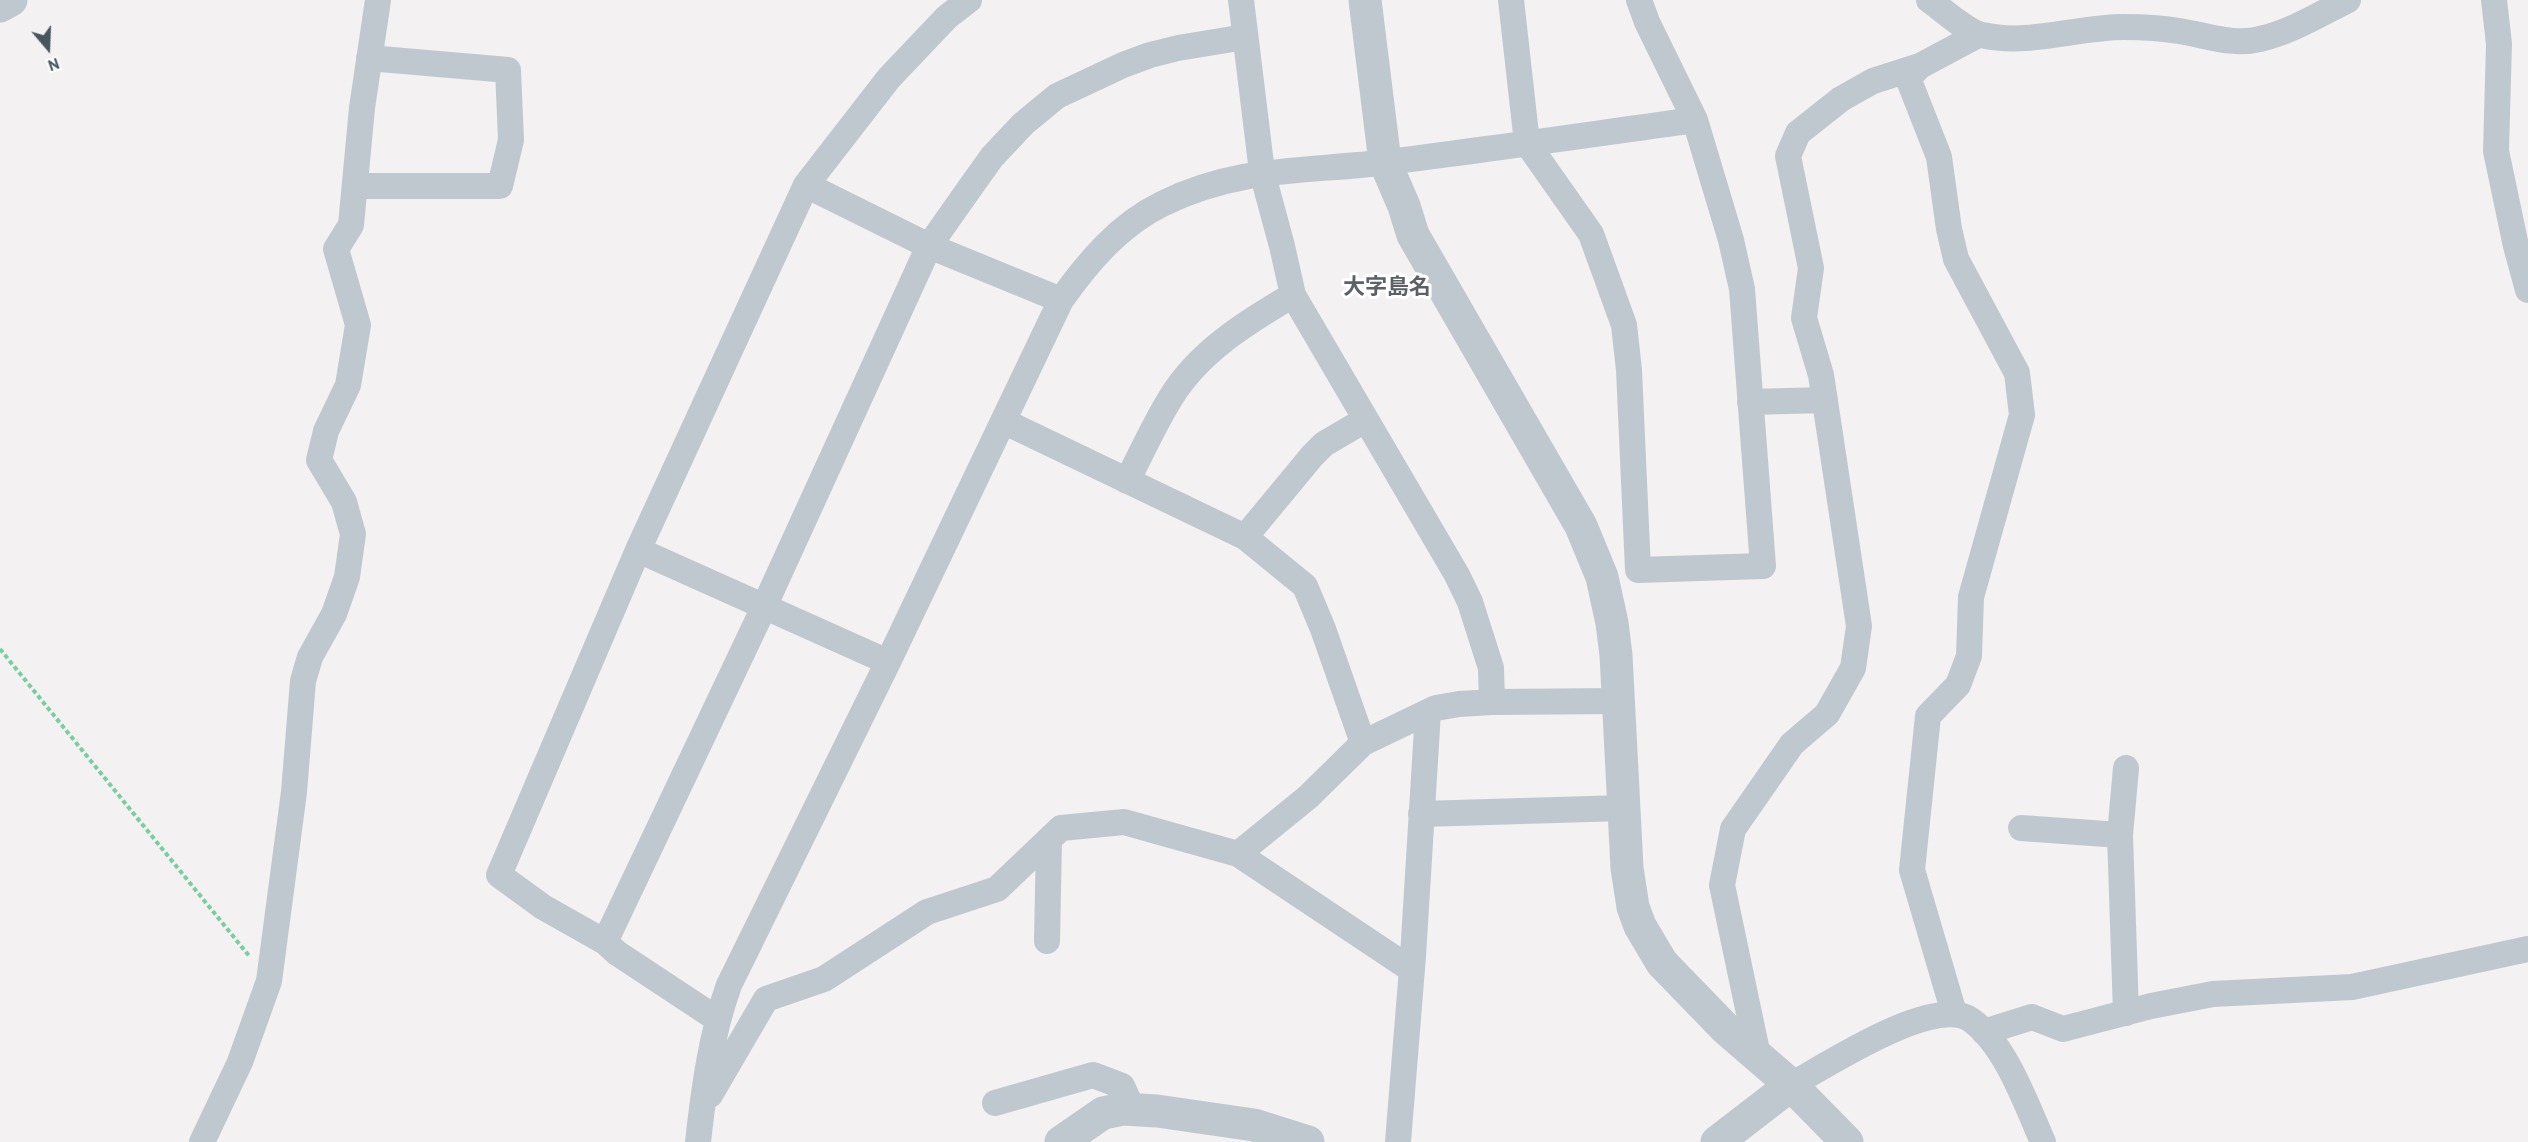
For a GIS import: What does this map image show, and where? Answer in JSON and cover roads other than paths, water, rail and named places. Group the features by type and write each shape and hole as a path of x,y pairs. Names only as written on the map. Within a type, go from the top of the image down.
{"street":[{"path":"0,6 11,0"},
{"path":"202,1142 240,1062 269,981 294,792 303,681 310,657 334,615 346,576 353,534 344,501 319,459 326,431 348,384 358,325 336,249 351,225 369,58 378,0"},
{"path":"717,1019 617,953 605,942 543,907 499,876 638,550 806,185 888,78 947,16 969,0"},
{"path":"1241,0 1262,172 1293,295 1425,518 1470,602 1491,668 1492,702"},
{"path":"1365,0 1385,162 1404,206 1413,235 1581,526 1602,577 1612,623 1629,888 1640,926 1648,943 1662,963 1726,1029 1791,1085 1847,1142"},
{"path":"1511,0 1527,144 1591,234 1624,325 1629,370 1638,570 1763,566 1742,289 1731,240 1695,120 1647,22 1639,0"},
{"path":"1929,0 1978,35 1995,38 2035,37 2122,27 2179,31 2224,40 2258,40 2295,26 2348,0"},
{"path":"2494,0 2499,44 2496,151 2516,246 2528,290"},
{"path":"1758,1056 1722,885 1733,830 1792,744 1827,714 1853,668 1859,626 1821,375 1804,318 1811,268 1788,156 1798,133 1841,99 1873,81 1920,66 1978,35"},
{"path":"605,942 764,607 929,246 992,157 1023,124 1057,96 1150,55 1245,37"},
{"path":"354,186 500,186 511,140 508,70 369,58"},
{"path":"1920,66 1908,78 1939,157 1948,229 1956,260 2017,373 2022,415 1971,597 1969,656 1958,685 1928,716 1912,870 1954,1013"},
{"path":"698,1142 717,1019 729,985 888,662 1061,300 1100,250 1125,228 1160,205 1194,189 1262,172 1385,162 1695,120"},
{"path":"806,185 929,246 1061,300"},
{"path":"1127,481 1170,398 1183,381 1225,339 1293,295"},
{"path":"1749,402 1825,400"},
{"path":"1245,537 1311,456 1324,444 1365,420"},
{"path":"1003,421 1245,537 1305,586 1323,629 1363,743"},
{"path":"638,550 888,662"},
{"path":"1238,854 1308,797 1363,743 1428,712 1459,704 1492,702 1618,701"},
{"path":"1398,1142 1412,970 1428,712"},
{"path":"2126,768 2120,835 2126,1012"},
{"path":"1421,814 1624,808"},
{"path":"701,1113 766,999 824,979 927,912 997,889 1061,828 1124,822 1238,854 1412,970"},
{"path":"2021,828 2120,835"},
{"path":"1047,941 1049,840"},
{"path":"1984,1032 2032,1017 2063,1029 2126,1012 2213,994 2352,987 2528,950"},
{"path":"1717,1142 1791,1085 1885,1033 1923,1019 1954,1013 1970,1019 1984,1032 2008,1066 2043,1142"},
{"path":"995,1103 1093,1075 1122,1086 1133,1110"},
{"path":"1061,1142 1103,1113 1123,1109 1254,1125 1308,1142"}],"district":[{"name":"大字島名","path":"1387,288"}]}
